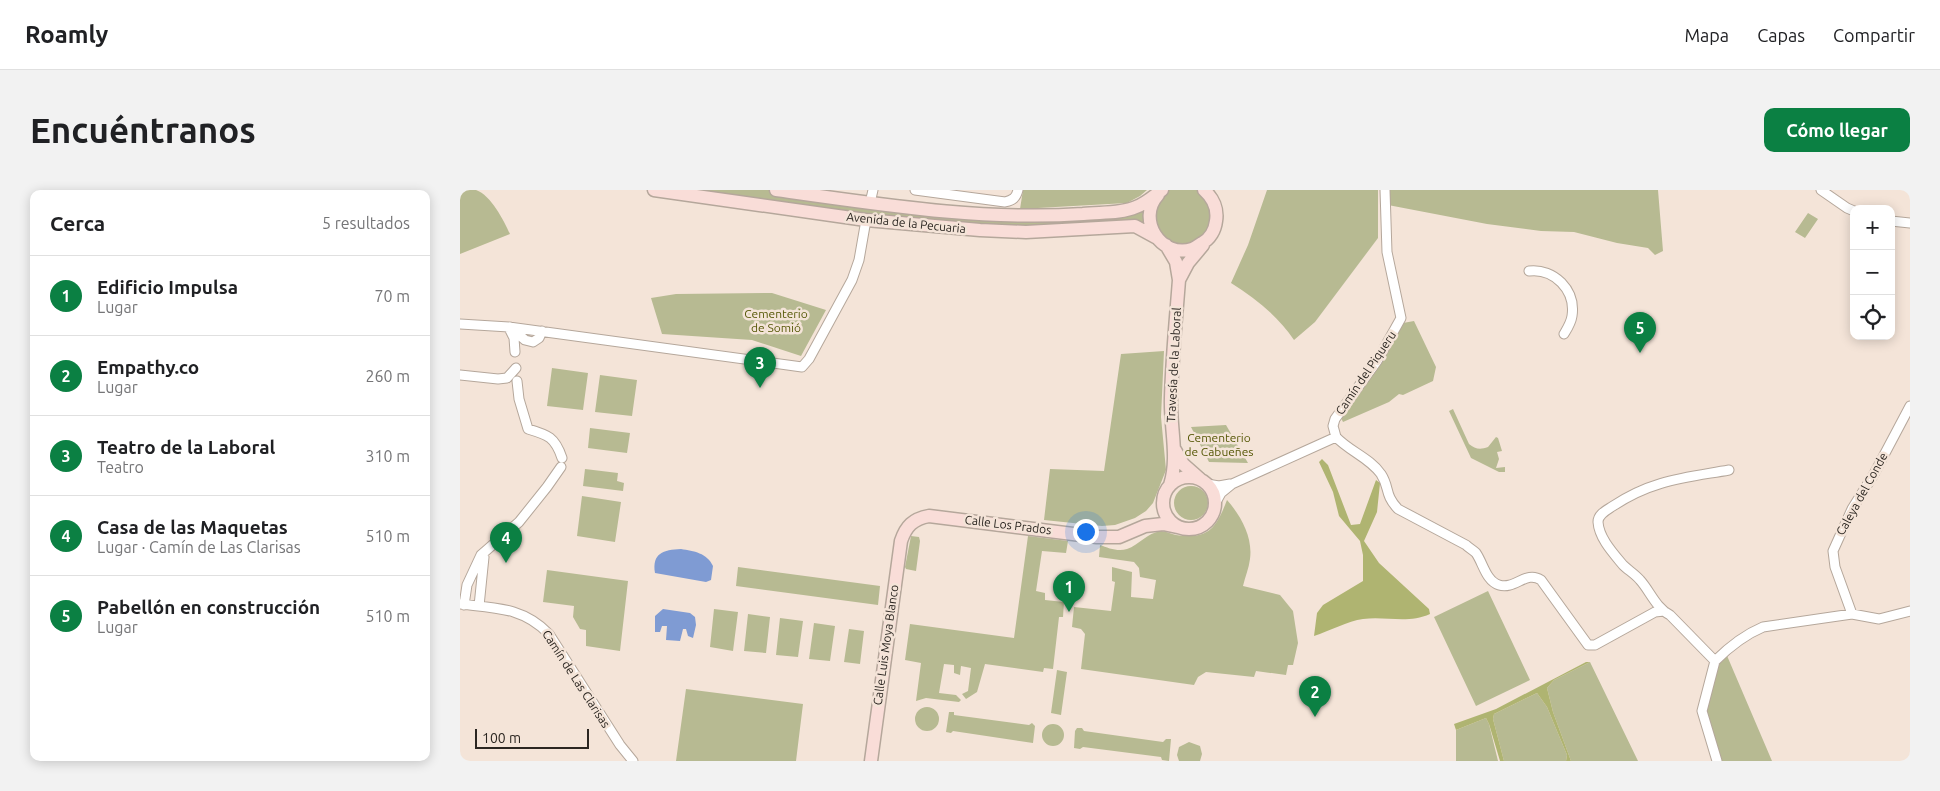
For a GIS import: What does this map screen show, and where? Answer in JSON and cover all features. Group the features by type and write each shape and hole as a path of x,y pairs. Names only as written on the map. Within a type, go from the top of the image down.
{"street":[{"name":"Avenida de la Pecuaria","path":"654,190 866,220 980,230 1026,232 1135,226 1176,249 1192,249 1206,241"},
{"name":"Avenida de la Pecuaria","path":"776,190 870,203 981,215 1071,214 1127,210 1138,207 1162,190"},
{"path":"870,203 873,190"},
{"path":"915,190 1005,202 1017,196 1018,190"},
{"name":"Travesía de la Laboral","path":"1162,190 1150,207 1150,227 1176,262 1180,280 1170,397 1170,423 1175,450 1175,471 1170,485"},
{"name":"Travesía de la Laboral","path":"1180,280 1188,262 1213,232 1217,218 1214,204 1204,190"},
{"name":"Camín del Piqueru","path":"1336,437 1333,426 1335,419 1377,361 1401,318 1387,252 1385,190"},
{"path":"1821,190 1850,209"},
{"path":"460,324 509,327 802,367 809,359 852,280 860,260 866,220"},
{"path":"1895,221 1910,223"},
{"path":"1529,271 1546,272 1560,281 1567,289 1572,316 1564,334"},
{"path":"509,327 525,340 533,342 539,338 542,332"},
{"path":"509,327 514,338 515,352 530,341"},
{"path":"460,375 498,379 507,378 516,368"},
{"name":"Camín de Las Clarisas","path":"517,381 519,399 528,429 546,434 554,441 562,462 543,494 520,522 481,555 464,585 462,604 516,612 538,623 549,634 620,745 633,761"},
{"name":"Caleya del Conde","path":"1852,614 1835,567 1833,551 1852,509 1874,474 1910,406"},
{"path":"1163,501 1170,522 1182,528 1195,529 1206,524 1214,512 1216,502 1221,493 1232,484 1336,437 1372,464 1381,474 1391,501 1398,509 1466,545 1475,552 1494,582 1501,586 1509,585 1529,576 1541,580 1588,645 1595,645 1656,612 1664,612 1670,614 1715,661"},
{"name":"Travesía de la Laboral","path":"1175,450 1183,464 1204,482"},
{"path":"1664,612 1640,579 1629,572 1611,550 1601,534 1598,523 1599,517 1619,501 1658,482 1729,470"},
{"path":"1145,526 1163,501 1170,485 1181,479 1190,477 1219,486 1232,484"},
{"path":"1204,482 1214,492 1216,502"},
{"name":"Calle Los Prados","path":"905,530 913,521 929,516 1097,537 1119,537 1145,526 1163,524 1182,528"},
{"name":"Calle Luis Moya Blanco","path":"871,761 900,549 905,530"},
{"path":"479,606 485,551"},
{"path":"464,585 472,579 478,579 481,584"},
{"path":"1717,761 1702,711 1715,661 1728,648 1750,633 1763,628 1852,614 1878,619 1910,611"}],"green space":[{"path":"460,190 476,190 487,197 510,234 460,254"},
{"path":"654,190 776,190 932,211 1127,210 1162,190 1204,190 1215,226 1185,250 1146,231 1026,232"},
{"path":"1023,190 1147,190 1127,203 1020,209"},
{"path":"1267,190 1378,190 1378,238 1315,322 1294,340 1266,308 1231,283 1248,245"},
{"path":"1389,190 1658,190 1663,251 1655,255 1648,248 1617,243 1574,232 1541,231 1487,224 1388,205"},
{"path":"1808,213 1818,219 1805,238 1795,232"},
{"name":"Cementerio de Somió","path":"772,293 826,310 801,356 752,340 662,334 651,298 676,294"},
{"path":"1414,321 1436,367 1433,381 1403,395 1399,394 1389,402 1343,422 1341,418 1403,323"},
{"path":"1164,351 1161,417 1166,470 1153,503 1146,511 1135,518 1115,525 1102,526 1044,520 1050,469 1104,471 1121,354"},
{"path":"552,368 588,373 583,410 547,406"},
{"path":"600,375 637,380 632,416 595,412"},
{"path":"1453,409 1471,446 1485,448 1496,437 1498,438 1502,451 1497,452 1499,459 1496,468 1505,467 1505,472 1499,472 1471,458 1449,411"},
{"name":"Cementerio de Cabueñes","path":"1226,425 1248,463 1209,462 1191,427"},
{"path":"590,428 630,433 627,453 588,448"},
{"path":"1322,459 1328,465 1351,525 1360,524 1376,480 1380,483 1377,512 1364,541 1379,563 1429,609 1430,614 1413,619 1372,618 1357,620 1314,636 1317,613 1323,605 1363,581 1363,555 1360,541 1339,516 1333,492 1319,462"},
{"path":"585,469 618,473 617,481 624,483 623,491 583,486"},
{"path":"1191,486 1203,491 1208,503 1203,515 1191,520 1179,515 1174,503 1179,491"},
{"path":"582,496 621,502 615,542 577,536"},
{"path":"1227,500 1245,527 1250,543 1249,562 1243,586 1280,595 1293,611 1298,643 1293,665 1288,665 1286,675 1256,671 1254,677 1206,672 1198,677 1194,685 1081,669 1085,634 1081,629 1072,627 1074,607 1111,611 1115,582 1112,581 1112,567 1132,572 1131,597 1153,599 1156,580 1140,577 1139,568 1134,562 1099,557 1100,545 1124,550 1151,534 1161,531 1187,536 1204,534 1215,525"},
{"path":"911,536 919,537 920,541 916,571 906,569 905,567"},
{"path":"1028,536 1068,541 1066,553 1042,551 1036,591 1045,593 1045,600 1064,602 1063,617 1059,617 1053,669 1044,668 1043,672 985,664 977,692 966,699 962,694 968,691 971,668 961,666 960,675 954,673 954,665 944,664 939,693 956,695 961,700 959,702 926,698 916,701 921,663 905,660 910,624 1014,638"},
{"path":"738,567 880,586 878,605 736,586"},
{"path":"547,570 628,581 620,651 586,646 586,630 580,629 573,617 574,606 543,602"},
{"path":"1488,591 1530,680 1476,706 1434,617"},
{"path":"714,609 738,612 733,651 710,647"},
{"path":"748,614 770,617 766,653 744,651"},
{"path":"780,618 803,621 798,657 776,655"},
{"path":"814,623 835,626 830,661 809,659"},
{"path":"849,629 864,631 860,664 844,662"},
{"path":"1725,651 1772,761 1717,761 1704,700 1714,669"},
{"path":"1586,662 1590,662 1554,680 1547,688 1553,712 1571,761 1566,761 1567,755 1547,707 1537,693 1494,714 1493,719 1504,761 1500,761 1486,718 1456,730 1454,724 1496,709"},
{"path":"1590,662 1638,761 1571,761 1553,712 1547,688 1554,680"},
{"path":"1057,670 1067,672 1061,715 1051,713"},
{"path":"686,689 803,704 796,761 676,761"},
{"path":"1537,693 1547,707 1567,755 1566,761 1504,761 1493,719 1494,714"},
{"path":"927,707 932,708 938,714 938,724 932,730 927,731 922,730 916,724 915,719 916,714 922,708"},
{"path":"949,712 954,712 954,715 1029,725 1032,723 1035,726 1033,743 953,731 951,733 946,732"},
{"path":"1486,718 1498,761 1456,761 1456,730"},
{"path":"1049,724 1057,724 1064,731 1064,739 1057,746 1049,746 1042,739 1042,731"},
{"path":"1077,728 1082,728 1084,731 1163,742 1166,739 1171,739 1169,761 1162,760 1161,757 1083,747 1080,749 1074,748 1075,731"},
{"path":"1189,742 1200,746 1202,754 1200,761 1179,761 1177,755 1179,747"}],"water":[{"path":"681,549 704,555 707,558 713,566 711,580 706,582 655,573 655,561 660,554 669,550"},
{"path":"663,609 690,613 695,617 696,625 693,638 688,636 686,629 683,629 680,641 666,640 667,626 662,626 660,632 655,632 655,616"}],"place":[{"name":"Pabellón en construcción","path":"1640,353"},
{"name":"Teatro de la Laboral","path":"760,388"},
{"name":"Casa de las Maquetas","path":"506,563"},
{"name":"Edificio Impulsa","path":"1069,612"},
{"name":"Empathy.co","path":"1315,717"}]}
